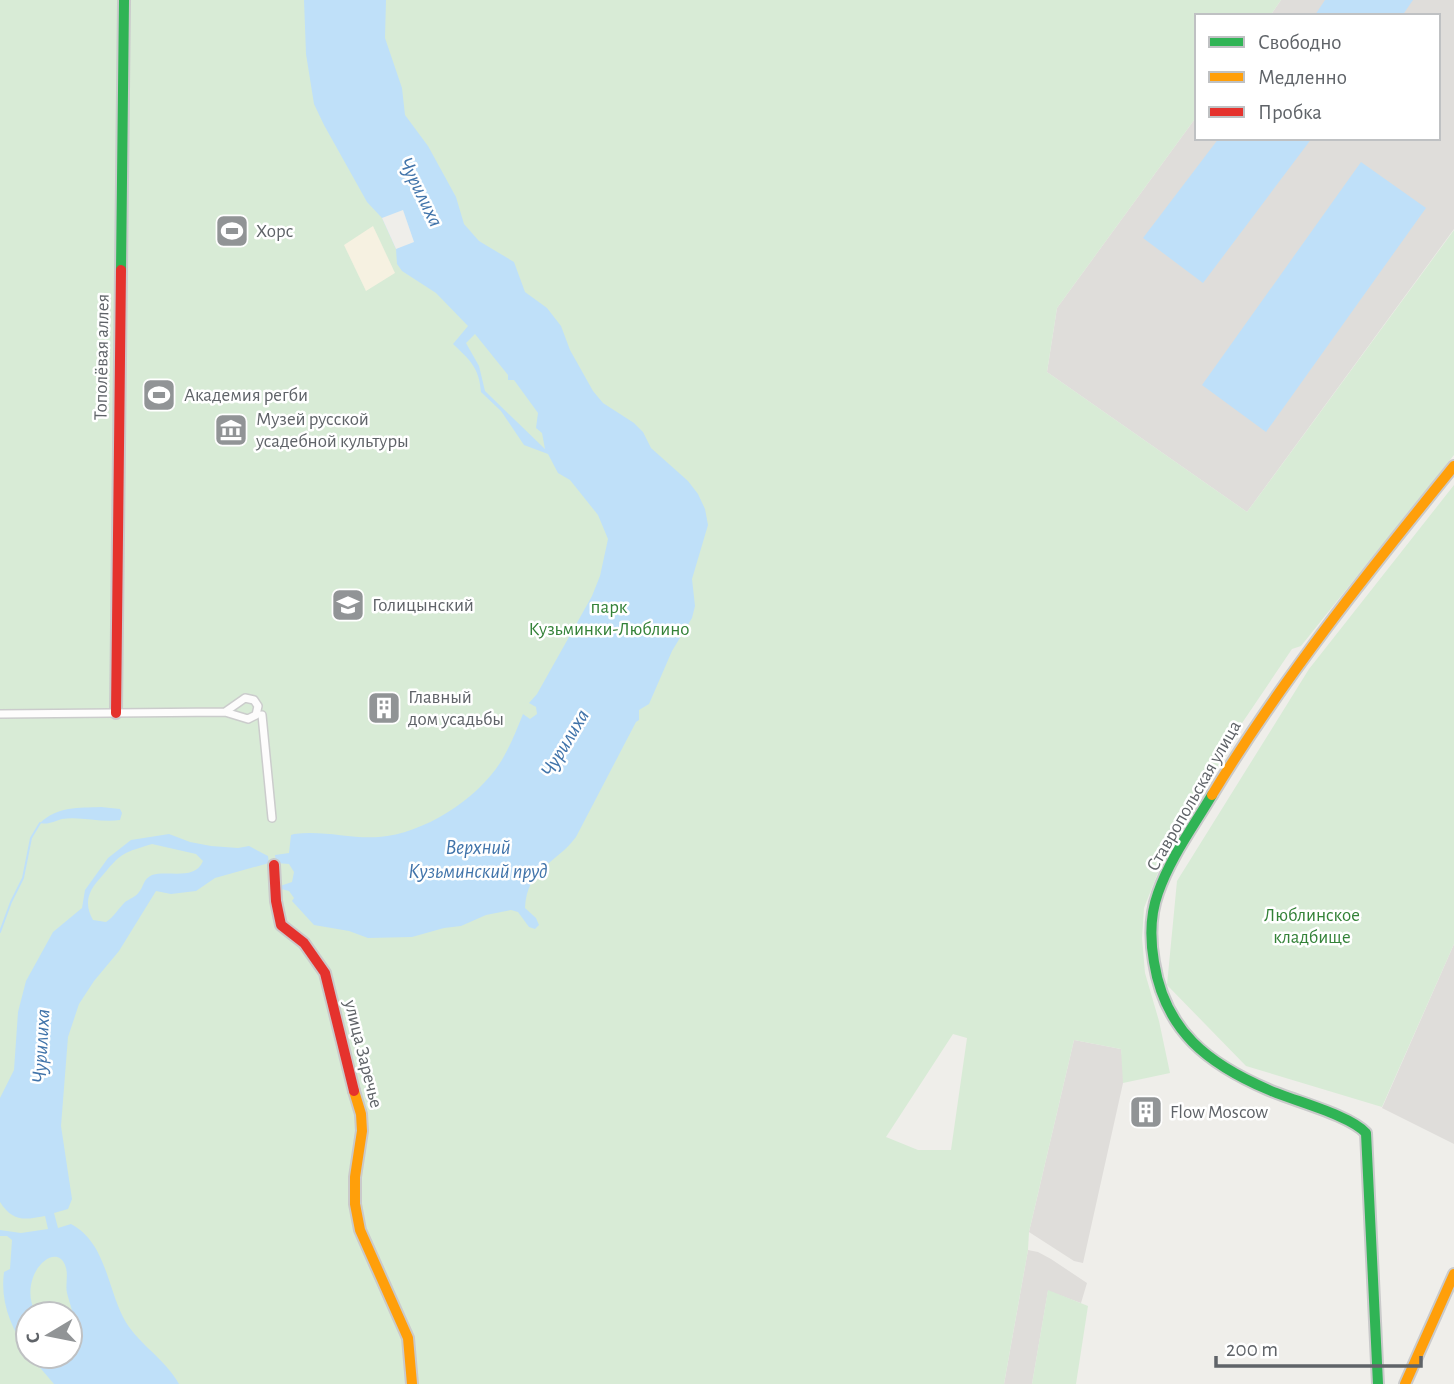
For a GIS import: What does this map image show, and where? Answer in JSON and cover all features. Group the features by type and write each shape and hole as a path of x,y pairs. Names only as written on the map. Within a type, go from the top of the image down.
{"street":[{"name":"Тополёвая аллея","path":"116,713 124,0"},
{"name":"Ставропольская улица","path":"1378,1384 1366,1133 1353,1122 1232,1073 1202,1053 1180,1031 1168,1013 1156,975 1152,928 1160,889 1253,728 1317,639 1454,466"},
{"path":"0,714 223,712 252,718 258,709 256,702 250,698 223,712"},
{"path":"239,702 237,709 241,717"},
{"path":"262,715 272,818"},
{"name":"улица Заречье","path":"274,866 276,901 281,925 296,933 315,957 329,986 335,1020 361,1114 362,1131 355,1177 355,1204 360,1230 408,1338 412,1384"},
{"path":"1405,1384 1454,1273"}],"shaded area":[{"path":"1281,0 1454,0 1454,229 1247,512 1047,372 1057,308 1195,119 1195,140 1440,140 1440,14 1271,14"},
{"path":"1454,944 1454,1144 1382,1108"},
{"path":"1074,1040 1121,1049 1124,1069 1083,1263 1074,1261 1029,1232"},
{"path":"1028,1250 1051,1259 1087,1283 1081,1303 1048,1291 1032,1384 1004,1384"}],"green space":[{"name":"парк Кузьминки-Люблино","path":"0,0 1281,0 1271,14 1195,14 1195,119 1057,308 1047,372 1247,512 1454,230 1454,455 1301,646 1292,649 1238,729 1237,737 1161,865 1144,908 1142,938 1145,973 1170,1073 1123,1083 1121,1049 1074,1040 1029,1232 1004,1384 0,1384","holes":["953,1034 967,1038 951,1150 918,1150 886,1137"]},
{"name":"Люблинское кладбище","path":"1454,485 1454,944 1382,1107 1246,1066 1167,985 1177,881 1309,669"},
{"path":"1048,1290 1088,1306 1076,1384 1032,1384"}],"sand":[{"path":"373,226 395,273 366,291 344,245"}],"water":[{"name":"Верхний Кузьминский пруд","path":"304,0 386,0 385,38 402,88 405,115 428,146 456,197 464,224 479,241 514,262 525,292 547,308 561,326 570,350 593,391 603,403 643,432 651,448 688,481 705,509 708,525 692,579 695,606 692,618 672,651 649,704 639,710 639,720 576,837 531,884 525,908 536,918 539,925 535,929 529,927 518,912 511,910 486,915 461,926 412,937 368,938 349,931 314,925 292,901 294,898 289,891 281,889 280,886 292,882 294,872 289,864 276,863 275,855 289,853 291,835 316,833 379,837 396,834 414,829 450,811 481,786 503,758 523,714 530,719 537,714 536,707 529,703 537,694 592,596 600,576 608,539 598,515 570,480 558,473 548,454 524,445 501,411 481,392 473,365 453,344 468,326 436,293 402,271 397,264 396,249 382,218 367,202 314,104 306,54","holes":["475,334 508,375 508,380 514,380 538,413 536,428 542,433 545,449 485,391 479,366 466,343"]},
{"path":"1325,0 1413,0 1403,14 1316,14"},
{"path":"1217,140 1310,140 1203,283 1143,238"},
{"path":"1361,162 1426,208 1266,432 1202,385"},
{"path":"101,807 120,809 120,820 69,818 40,823 61,811"},
{"name":"Чурилиха","path":"169,834 211,846 249,846 268,856 269,863 215,878 196,891 171,894 156,891 119,951 79,1004 68,1037 61,1126 72,1199 68,1209 54,1213 58,1228 71,1224 91,1242 104,1265 123,1317 179,1384 54,1384 42,1370 84,1370 84,1300 69,1300 66,1268 60,1258 53,1257 39,1266 31,1287 31,1300 14,1300 14,1328 5,1304 4,1272 10,1269 12,1240 7,1236 0,1236 0,1230 21,1233 48,1229 45,1216 20,1218 5,1209 0,1202 0,1098 14,1070 18,1012 26,981 53,932 82,908 85,890 108,858 131,840","holes":["152,844 196,854 203,861 199,867 188,873 152,875 138,894 125,902 109,920 93,920 88,908 91,891 122,855"]}],"pier":[{"path":"403,210 414,242 396,249 382,218"}],"waterway":[{"path":"0,932 23,878 31,838 40,823"}],"traffic: fast":[{"path":"121,270 124,0"},
{"path":"1212,795 1175,855 1155,901 1152,945 1160,986 1179,1026 1193,1042 1227,1069 1280,1094 1335,1114 1366,1133 1378,1384"}],"traffic: slow":[{"path":"1212,795 1297,667 1454,466"},
{"path":"354,1091 361,1114 362,1131 355,1177 355,1204 360,1230 408,1338 412,1384"},
{"path":"1405,1384 1454,1274"}],"traffic: jam":[{"path":"116,713 121,270"},
{"path":"274,865 276,901 281,925 304,943 325,973 354,1091"}],"place":[{"name":"Хорс","path":"232,231"},
{"name":"Академия регби","path":"159,395"},
{"name":"Музей русской усадебной культуры","path":"231,430"},
{"name":"Голицынский","path":"348,605"},
{"name":"Главный дом усадьбы","path":"384,708"},
{"name":"Flow Moscow","path":"1146,1112"}]}
